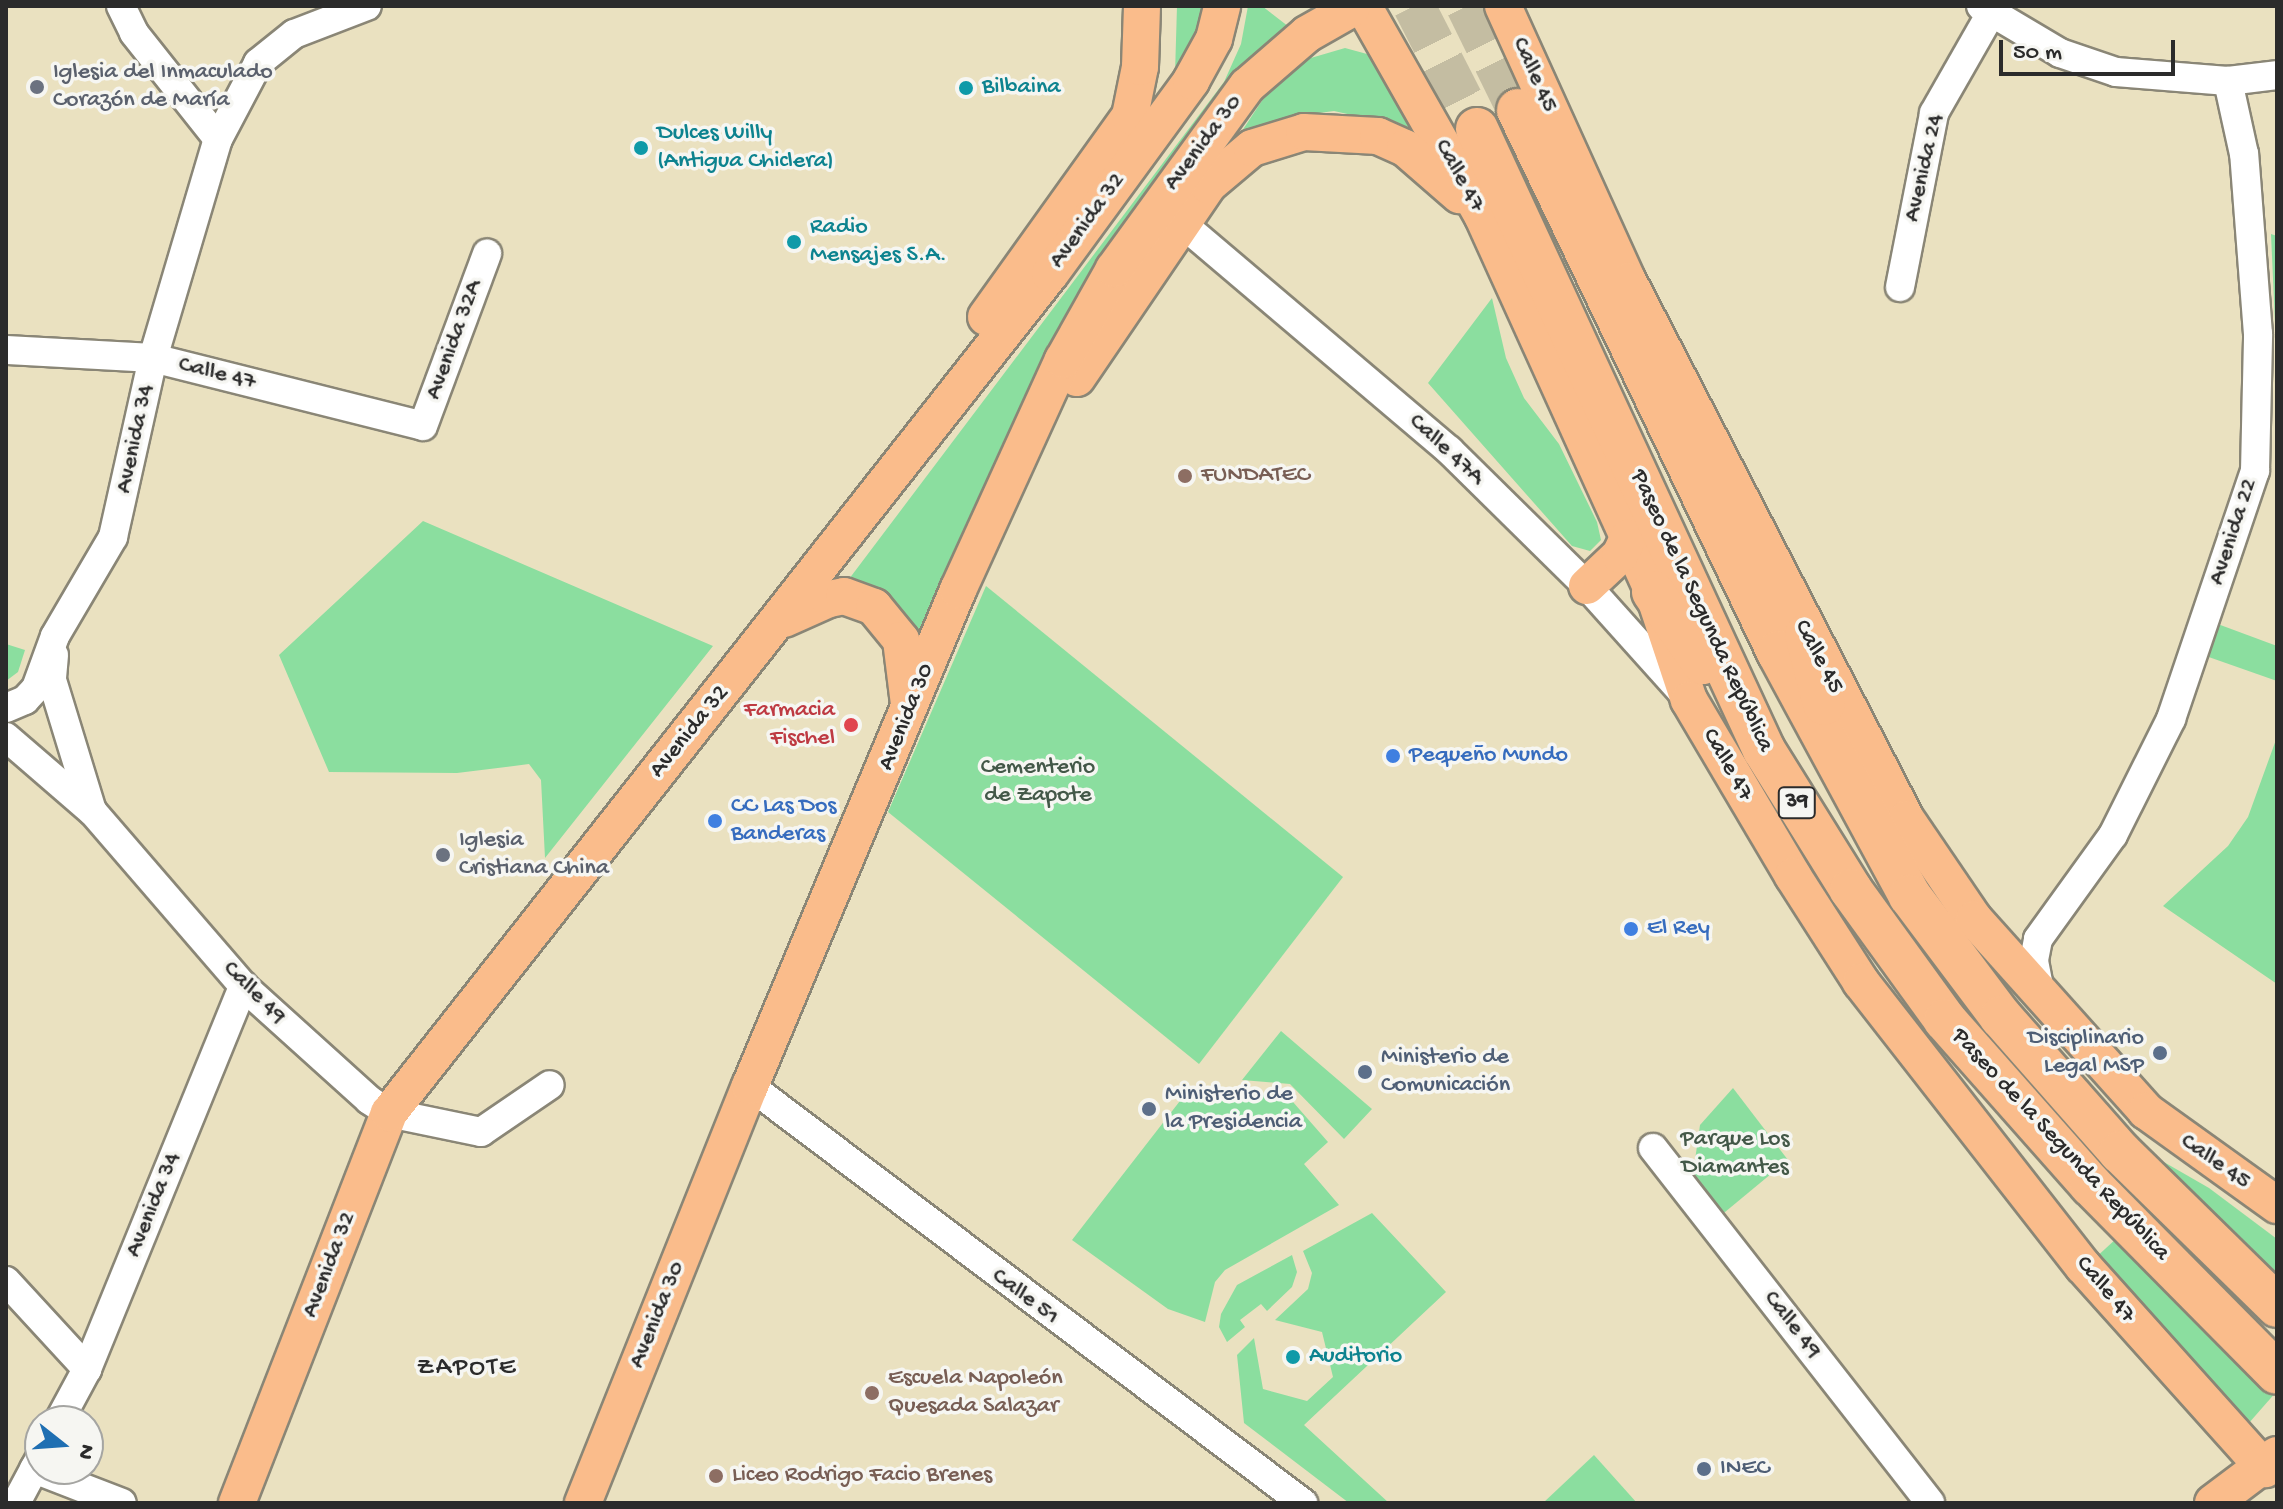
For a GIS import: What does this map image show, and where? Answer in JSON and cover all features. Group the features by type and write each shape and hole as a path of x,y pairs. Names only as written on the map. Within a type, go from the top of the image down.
{"highway":[{"name":"Paseo de la Segunda República","path":"1518,110 1696,487 1839,767 1910,896 2001,1017 2120,1152 2277,1306"},
{"name":"Paseo de la Segunda República","path":"1477,129 1764,750 1851,890 1945,1020 2091,1185 2277,1373"},
{"path":"1653,592 1764,750"},
{"path":"1806,635 1839,767"}],"main road":[{"path":"935,417 958,356 1130,116 1140,67 1142,6"},
{"name":"Avenida 32","path":"237,1503 389,1113 1050,274 1191,81 1214,39 1222,6"},
{"name":"Calle 45","path":"1503,6 1628,281 1806,635 1906,819 2000,949 2146,1111 2277,1205"},
{"name":"Calle 47","path":"1361,8 1483,217 1653,592 1689,700 1861,982 2083,1266 2273,1468"},
{"name":"Avenida 30","path":"583,1503 750,1086 1063,360 1114,269 1210,133 1281,52 1361,8"},
{"path":"1023,448 1040,431 1180,222 1230,162 1277,139 1326,130 1378,136 1405,148 1483,217"},
{"path":"1587,586 1620,555 1628,538"},
{"path":"776,623 829,599 844,596 874,607 901,640 910,712"},
{"path":"2213,1503 2273,1468"}],"street":[{"path":"121,6 134,33 218,139"},
{"name":"Avenida 34","path":"6,708 25,700 36,688 55,636 113,537 153,358 218,139 258,63 294,34 367,6"},
{"path":"1986,10 2060,53 2116,72 2228,81 2277,75"},
{"name":"Avenida 24","path":"1900,287 1934,113 1986,10"},
{"name":"Avenida 22","path":"2038,939 2113,835 2171,719 2266,476 2244,154 2228,81"},
{"name":"Calle 47A","path":"1180,222 1449,450 1587,586 1689,700"},
{"name":"Avenida 32A","path":"423,426 487,254"},
{"name":"Calle 47","path":"6,350 153,358 423,426"},
{"name":"Avenida 34","path":"55,636 52,680 93,812"},
{"name":"Calle 49","path":"6,737 93,812 243,986 389,1113 481,1132 550,1085"},
{"path":"2000,949 2038,939 2034,960 2041,997"},
{"name":"Avenida 34","path":"68,1405 87,1369 243,986"},
{"name":"Calle 51","path":"750,1086 1303,1503"},
{"name":"Calle 49","path":"1653,1148 1930,1503"},
{"path":"6,1281 87,1369"},
{"path":"16,1503 25,1485"},
{"path":"84,1485 122,1503"}],"green space":[{"path":"1177,6 1204,6 1193,44 1175,74"},
{"path":"1248,6 1262,6 1293,30 1278,38 923,635 893,602 843,587 1224,82 1241,44"},
{"path":"1345,48 1367,54 1391,71 1430,144 1392,124 1334,111 1289,117 1236,140 1277,78 1304,60"},
{"path":"2271,234 2277,236 2277,323 2275,323"},
{"path":"1492,298 1506,358 1524,398 1559,444 1597,522 1601,540 1590,551 1572,546 1428,383"},
{"path":"423,521 713,646 545,858 541,780 529,764 457,773 329,772 279,655"},
{"name":"Cementerio de Zapote","path":"986,586 1343,877 1199,1064 888,812"},
{"path":"2215,623 2277,646 2277,681 2203,655"},
{"path":"6,644 25,650 18,672 6,681"},
{"path":"2277,737 2277,984 2163,906 2228,846 2248,817"},
{"path":"1281,1031 1372,1109 1344,1139 1290,1084 1242,1080"},
{"name":"Parque Los Diamantes","path":"1733,1088 1788,1160 1719,1217 1692,1181 1700,1125"},
{"path":"1286,1094 1328,1142 1304,1164 1339,1205 1225,1270 1215,1282 1205,1322 1168,1309 1072,1240 1183,1097"},
{"path":"2143,1150 2209,1188 2277,1239 2277,1293"},
{"path":"1372,1213 1446,1292 1304,1425 1389,1503 1349,1503 1244,1423 1237,1355 1254,1338 1263,1389 1307,1401 1333,1377 1322,1332 1275,1320 1308,1289 1312,1273 1303,1251"},
{"path":"2117,1238 2277,1391 2241,1432 2093,1260"},
{"path":"1292,1255 1297,1272 1292,1287 1267,1311 1261,1304 1240,1320 1245,1327 1227,1342 1219,1327 1221,1314 1237,1285"},
{"path":"1594,1455 1637,1503 1543,1503"}],"tunnel":[{"path":"1414,6 1477,129"},
{"path":"1467,6 1518,110"}],"place":[{"name":"Iglesia del Inmaculado Corazón de María","path":"37,87"},
{"name":"Bilbaina","path":"966,88"},
{"name":"Dulces Willy (Antigua Chiclera)","path":"641,148"},
{"name":"Radio Mensajes S.A.","path":"794,242"},
{"name":"FUNDATEC","path":"1185,476"},
{"name":"Farmacia Fischel","path":"851,725"},
{"name":"Pequeño Mundo","path":"1393,756"},
{"name":"CC Las Dos Banderas","path":"715,821"},
{"name":"Iglesia Cristiana China","path":"443,855"},
{"name":"El Rey","path":"1631,929"},
{"name":"Disciplinario Legal MSP","path":"2160,1053"},
{"name":"Ministerio de Comunicación","path":"1365,1072"},
{"name":"Ministerio de la Presidencia","path":"1149,1109"},
{"name":"Auditorio","path":"1293,1357"},
{"name":"Escuela Napoleón Quesada Salazar","path":"872,1393"},
{"name":"INEC","path":"1704,1469"},
{"name":"Liceo Rodrigo Facio Brenes","path":"716,1476"}],"district":[{"name":"ZAPOTE","path":"467,1369"}]}
